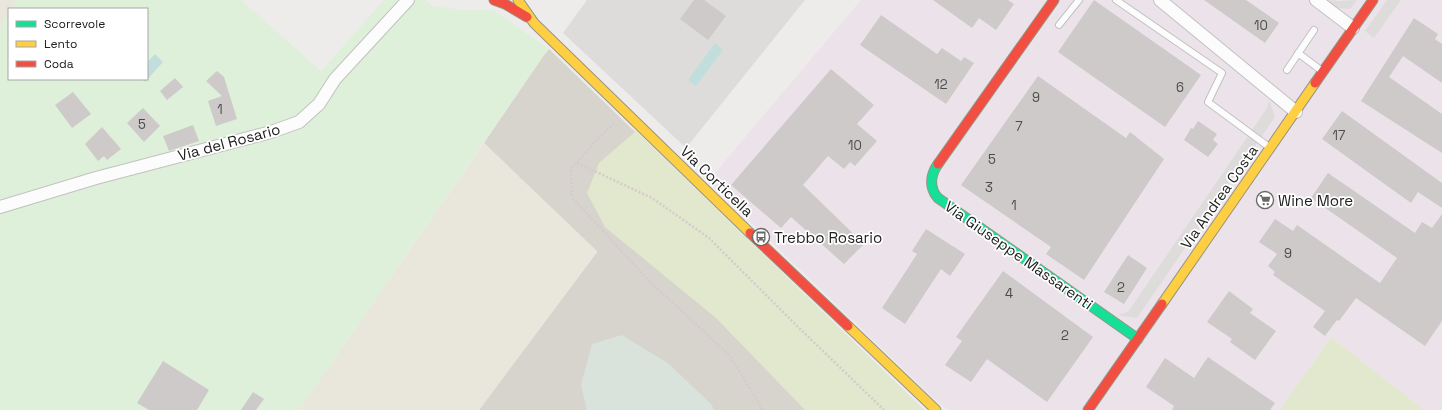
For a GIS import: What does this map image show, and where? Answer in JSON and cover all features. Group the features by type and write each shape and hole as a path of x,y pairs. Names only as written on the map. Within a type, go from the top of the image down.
{"street":[{"name":"Via del Rosario","path":"0,206 96,178 271,132 299,122 319,104 336,79 408,0"},
{"path":"494,0 521,13 534,23"},
{"name":"Via Corticella","path":"518,0 534,23 759,242 936,410"},
{"name":"Via Giuseppe Massarenti","path":"1054,0 936,167 931,179 931,189 936,197 949,207 1138,339"},
{"path":"1160,0 1296,112"},
{"path":"1316,0 1353,28"},
{"name":"Via Andrea Costa","path":"1088,410 1373,0"}],"lane":[{"path":"1059,25 1079,0"},
{"path":"1116,0 1222,73 1208,102 1271,148"},
{"path":"1287,70 1314,30"},
{"path":"1298,53 1324,72"}],"path":[{"path":"626,112 593,144 571,169 572,198 649,281 730,356 762,410"},
{"path":"577,162 652,198 709,238 884,410"}],"shaded area":[{"path":"0,0 18,0 13,8 8,8 8,14 0,26"},
{"path":"587,0 805,0 686,148 563,33"},
{"path":"861,0 1442,0 1442,410 1424,410 1331,337 1280,410 948,410 930,395 708,181"},
{"path":"1327,0 1357,0 1350,9 1336,8"},
{"path":"1387,0 1401,0 1374,38 1365,31"},
{"path":"549,49 924,410 479,410 597,252 484,143"},
{"path":"1269,100 1275,117 1137,318 1117,315 1128,312 1267,108"},
{"path":"484,143 597,251 479,410 299,410"},
{"path":"622,335 669,364 711,404 714,410 587,410 581,385 592,344"}],"green space":[{"path":"18,0 241,0 321,71 384,0 425,0 433,6 464,10 493,10 549,49 299,410 0,410 0,26 8,14 8,80 148,80 148,8 13,8"},
{"path":"636,131 924,410 805,410 716,318 605,227 587,193 599,163"},
{"path":"1331,337 1424,410 1280,410"}],"water":[{"path":"715,43 723,50 696,86 688,80"},
{"path":"155,54 163,62 148,79 148,61"}],"building":[{"path":"694,0 704,0 726,16 708,40 680,19"},
{"path":"933,0 1008,0 1014,4 996,30 979,18 972,28"},
{"path":"1094,0 1201,75 1165,127 1058,52"},
{"path":"1204,0 1246,0 1279,23 1265,43"},
{"path":"881,15 937,54 942,48 961,61 964,57 974,63 946,104 860,45"},
{"path":"1414,18 1438,34 1435,39 1442,44 1442,83 1403,56 1389,77 1442,114 1442,153 1361,101"},
{"path":"831,69 874,105 857,124 877,141 855,166 850,162 844,169 828,156 803,185 864,244 844,264 791,217 781,228 731,185"},
{"path":"217,71 224,77 237,119 216,126 208,101 222,96 206,81"},
{"path":"1038,76 1126,138 1130,132 1164,159 1084,280 1046,254 1051,247 961,185"},
{"path":"175,78 183,87 167,100 160,91"},
{"path":"73,92 91,114 72,128 55,105"},
{"path":"143,108 160,126 144,142 127,123"},
{"path":"1342,111 1442,183 1442,208 1418,192 1411,203 1322,139"},
{"path":"1198,121 1217,134 1213,140 1218,144 1208,157 1184,140 1191,128 1193,129"},
{"path":"193,125 199,141 169,151 163,136"},
{"path":"102,127 121,149 107,160 104,156 98,161 85,144"},
{"path":"1328,173 1415,233 1422,222 1432,228 1442,214 1442,321 1425,346 1356,298 1339,321 1337,320 1325,336 1313,327 1325,311 1273,275 1275,272 1268,266 1277,254 1259,242 1275,219 1293,231 1297,225 1380,283 1397,258 1311,198"},
{"path":"926,229 965,254 950,276 941,269 905,324 882,308 917,254 912,251"},
{"path":"1128,255 1147,268 1124,304 1104,292"},
{"path":"1003,271 1093,337 1047,402 987,359 971,382 945,365 962,341 956,337"},
{"path":"1229,291 1253,309 1250,313 1276,331 1255,360 1230,342 1232,339 1207,322"},
{"path":"1208,357 1275,403 1270,410 1172,410 1174,406 1146,387 1165,358 1194,378"},
{"path":"163,361 209,390 197,410 149,410 137,403"},
{"path":"253,392 264,399 256,410 241,410"}],"traffic: fast":[{"path":"938,164 932,177 933,190 938,198 1138,339"}],"traffic: slow":[{"path":"518,0 534,23 750,233"},
{"path":"1162,304 1315,83"},
{"path":"848,326 936,410"}],"traffic: jam":[{"path":"494,0 505,4 527,17"},
{"path":"938,164 1054,0"},
{"path":"1315,83 1373,0"},
{"path":"750,233 848,326"},
{"path":"1088,410 1162,304"}],"place":[{"name":"Wine More","path":"1265,200"},
{"name":"Trebbo Rosario","path":"761,237"}]}
